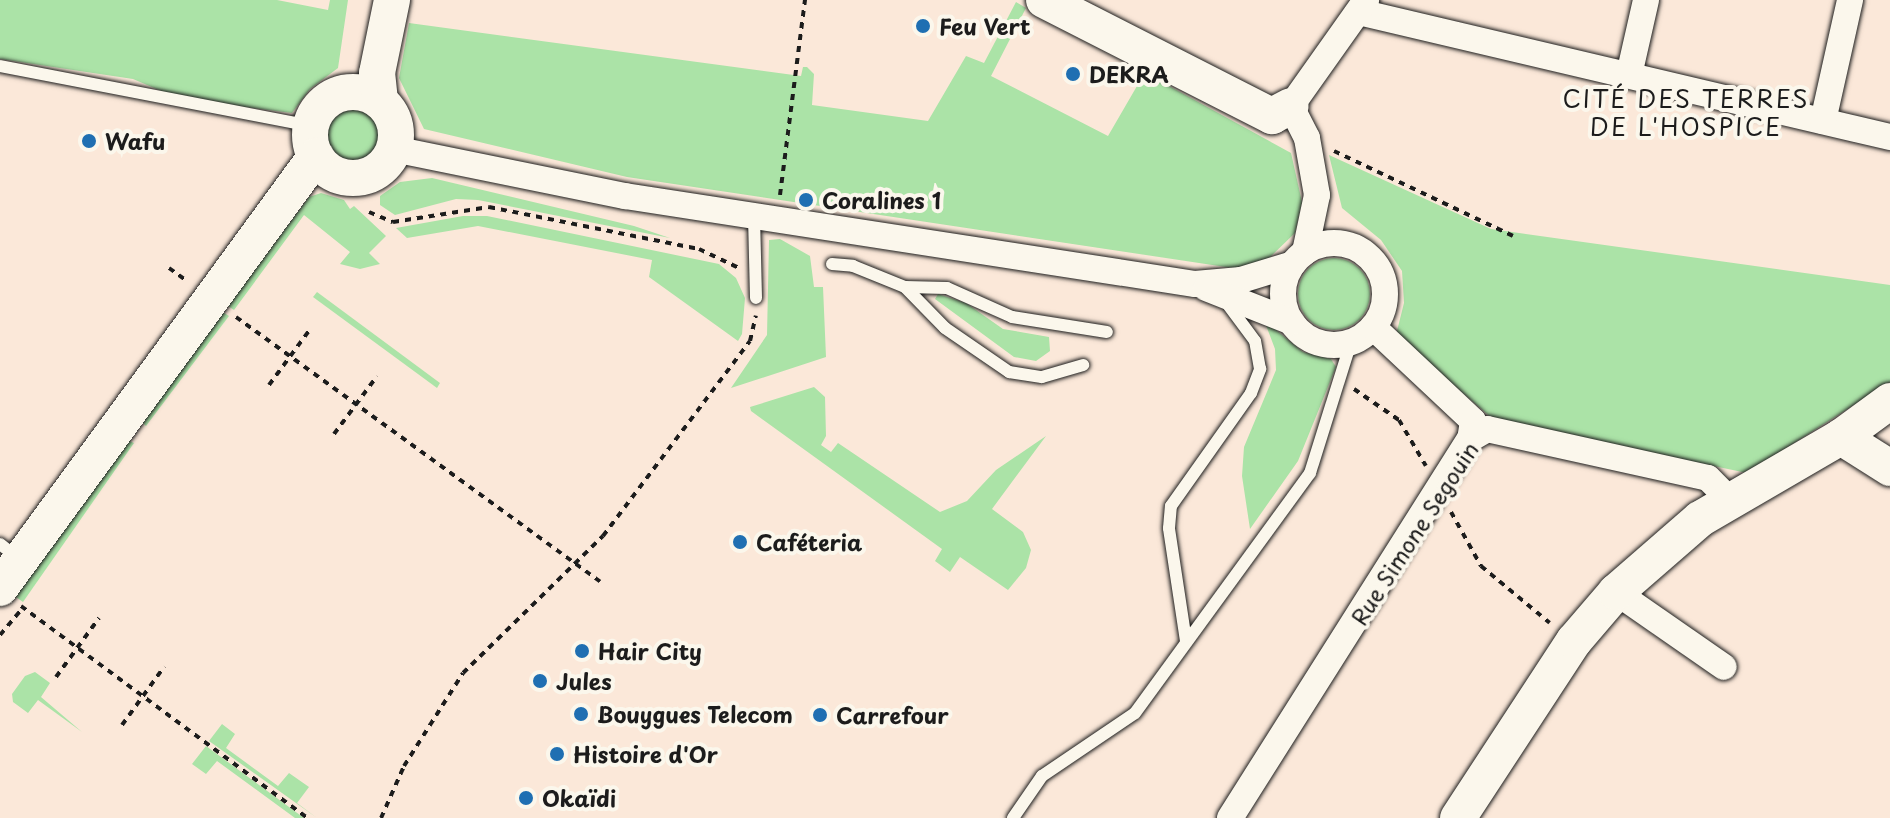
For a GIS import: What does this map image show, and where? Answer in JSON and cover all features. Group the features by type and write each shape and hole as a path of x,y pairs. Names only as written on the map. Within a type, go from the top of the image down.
{"street":[{"path":"341,94 356,64 368,0"},
{"path":"313,141 334,174 355,178 377,171 394,149 395,126 380,101 377,73 392,0"},
{"path":"1044,0 1272,116 1291,106 1363,6 1629,75 1890,137"},
{"path":"1629,75 1646,0"},
{"path":"1823,121 1850,0"},
{"path":"8,573 211,299 313,141 323,104 341,94 360,93 380,101"},
{"path":"394,149 625,196 1195,284 1292,322 1316,341 1351,342 1373,327 1384,304 1383,279 1370,258 1353,247 1317,195 1307,138 1291,106"},
{"path":"1292,322 1283,297 1299,258 1317,195"},
{"path":"1195,284 1241,280 1299,258 1322,244 1353,247"},
{"path":"1373,327 1473,421 1470,439"},
{"path":"1458,818 1574,641 1616,592 1700,519 1841,437 1890,401"},
{"name":"Rue Simone Segouin","path":"1230,818 1470,439 1487,429 1708,478 1731,501"},
{"path":"1841,437 1890,468"},
{"path":"1616,592 1724,667"}],"lane":[{"path":"0,66 313,141"},
{"path":"756,298 765,218"},
{"path":"832,264 853,266 905,287 947,288 1012,317 1107,332"},
{"path":"1186,641 1169,528 1171,506 1251,393 1260,369 1255,341 1240,316 1195,284"},
{"path":"905,287 945,328 1009,372 1042,377 1083,365"},
{"path":"1013,818 1042,776 1135,713 1310,473 1351,342"}],"path":[{"path":"765,218 805,0"},
{"path":"1307,138 1513,236"},
{"path":"369,212 393,222 480,206 699,249 735,264 756,298 750,341 621,514 576,564 463,673 404,766 381,818"},
{"path":"169,268 600,581"},
{"path":"269,385 311,328"},
{"path":"334,434 377,376"},
{"path":"8,573 77,647 308,818"},
{"path":"56,677 99,618"},
{"path":"122,725 164,667"}],"green space":[{"path":"0,0 277,0 328,10 330,0 348,0 338,68 310,89 292,113 180,99 133,79 0,59"},
{"path":"1016,2 1026,8 991,76 1108,136 1137,86 1129,64 1291,153 1302,202 1295,233 1267,260 1239,269 627,177 424,129 399,78 409,23 801,76 803,67 807,67 814,74 812,105 928,121 966,56 984,63"},
{"path":"353,110 372,117 379,136 372,155 353,162 334,155 327,136 334,117"},
{"path":"1329,155 1491,229 1890,285 1890,382 1747,473 1494,420 1396,335 1404,303 1402,271 1381,240 1342,208"},
{"path":"432,178 634,226 670,238 478,200 456,199 395,215 380,205 380,196 400,182"},
{"path":"321,193 344,200 350,209 354,206 386,236 369,253 380,264 360,269 340,264 350,252 304,215 234,310 228,306 309,197"},
{"path":"463,216 487,216 719,264 736,278 745,298 742,334 738,341 649,277 652,260 478,226 407,238 396,228"},
{"path":"780,239 810,256 814,287 823,287 826,357 731,388 767,335 769,240"},
{"path":"1334,258 1354,264 1364,274 1370,294 1364,314 1354,324 1334,330 1314,324 1304,314 1298,294 1304,274 1314,264"},
{"path":"317,292 440,383 437,388 313,297"},
{"path":"938,294 966,303 1003,329 1049,337 1050,351 1036,361 1014,357 935,299"},
{"path":"218,309 229,316 146,426 142,422"},
{"path":"1264,320 1303,352 1331,359 1336,367 1298,461 1250,529 1242,476 1244,447 1276,370 1275,349"},
{"path":"814,387 825,397 826,436 821,445 831,452 838,443 940,512 967,501 996,470 1046,436 992,509 1023,532 1031,550 1026,568 1008,590 960,557 950,572 935,561 942,549 751,411 750,407"},
{"path":"129,441 134,443 23,602 13,595"},
{"path":"35,672 50,683 41,697 82,732 38,700 28,713 13,702 12,694 25,676"},
{"path":"222,724 235,734 226,748 278,786 289,773 309,787 297,803 317,818 209,741"},
{"path":"206,746 304,818 295,818 217,761 206,774 192,764"}],"place":[{"name":"Feu Vert","path":"923,26"},
{"name":"DEKRA","path":"1073,74"},
{"name":"Wafu","path":"89,141"},
{"name":"Coralines 1","path":"806,200"},
{"name":"Caféteria","path":"740,542"},
{"name":"Hair City","path":"582,651"},
{"name":"Jules","path":"540,681"},
{"name":"Bouygues Telecom","path":"581,714"},
{"name":"Carrefour","path":"820,715"},
{"name":"Histoire d'Or","path":"557,754"},
{"name":"Okaïdi","path":"526,798"}],"district":[{"name":"CITÉ DES TERRES DE L'HOSPICE","path":"1686,113"}]}
